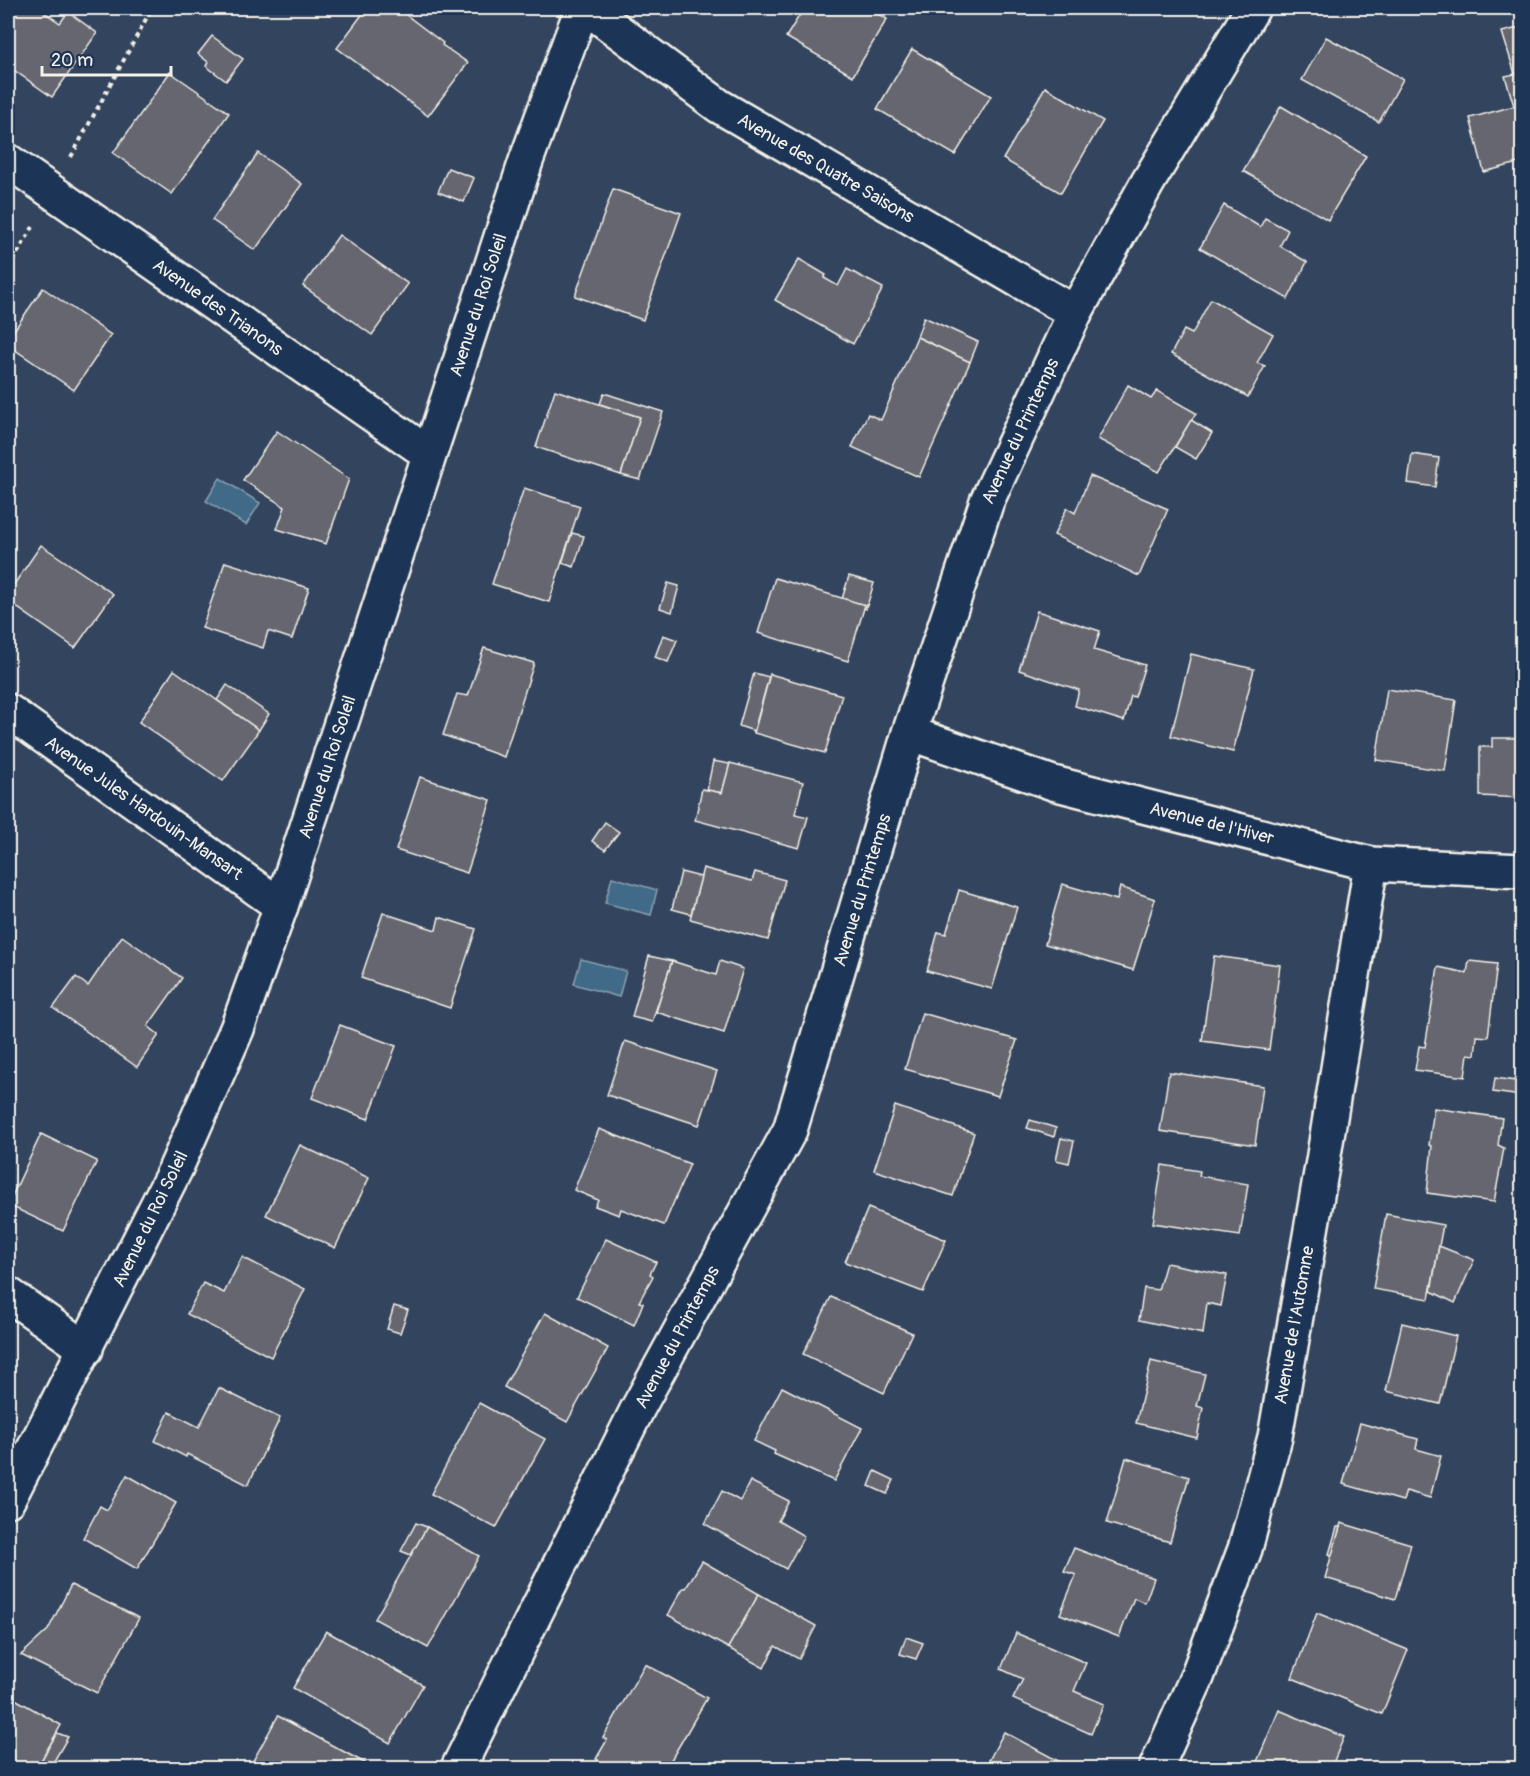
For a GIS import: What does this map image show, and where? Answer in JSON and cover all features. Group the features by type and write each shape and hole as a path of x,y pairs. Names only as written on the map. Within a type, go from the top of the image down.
{"street":[{"name":"Avenue du Roi Soleil","path":"8,1500 175,1170 237,1029 281,906 526,161 582,8"},
{"name":"Avenue des Quatre Saisons","path":"587,8 720,106 1075,313"},
{"name":"Avenue du Printemps","path":"458,1768 638,1408 790,1130 909,733 987,501 1075,313 1148,182 1253,8"},
{"name":"Avenue des Trianons","path":"8,161 429,454"},
{"name":"Avenue Jules Hardouin-Mansart","path":"8,711 281,906"},
{"name":"Avenue de l'Hiver","path":"909,733 1053,783 1371,864 1522,871"},
{"name":"Avenue de l'Automne","path":"1156,1768 1197,1677 1245,1549 1275,1437 1371,864"},
{"path":"8,1294 86,1348"}],"path":[{"path":"8,269 152,8"}],"water":[{"path":"220,478 260,503 246,525 206,501"},
{"path":"612,877 657,890 651,915 605,903"},
{"path":"581,959 626,971 619,997 574,984"}],"building":[{"path":"8,8 38,8 60,23 68,12 97,33 52,97 8,66"},
{"path":"367,8 397,8 468,63 428,116 337,48"},
{"path":"804,8 867,8 887,19 853,76 786,37"},
{"path":"1522,27 1522,162 1484,172 1470,118 1514,106 1505,76 1515,74 1502,32"},
{"path":"212,36 243,59 226,81 206,66 208,62 198,54"},
{"path":"1326,37 1403,79 1379,122 1302,80"},
{"path":"912,49 991,96 955,155 877,109"},
{"path":"170,72 229,113 172,194 113,153"},
{"path":"1045,87 1103,121 1061,193 1003,159"},
{"path":"1281,106 1366,156 1328,220 1243,171"},
{"path":"258,153 302,184 255,250 212,220"},
{"path":"448,168 474,178 464,202 438,192"},
{"path":"613,189 681,213 643,320 575,296"},
{"path":"1224,205 1260,227 1265,218 1288,230 1280,246 1307,262 1288,299 1200,248"},
{"path":"339,235 408,284 372,335 303,286"},
{"path":"799,259 826,275 824,278 838,286 847,269 883,288 853,344 775,300"},
{"path":"43,288 111,335 74,390 8,345 8,339"},
{"path":"1211,299 1273,334 1257,363 1265,366 1248,397 1171,354 1184,330 1192,334"},
{"path":"924,317 978,342 970,362 917,337"},
{"path":"917,337 970,362 919,477 852,447 868,414 881,420"},
{"path":"1128,385 1151,399 1157,391 1196,413 1159,472 1098,439"},
{"path":"555,390 640,417 621,475 536,447"},
{"path":"604,393 663,412 640,480 621,475 640,417 600,404"},
{"path":"1191,420 1212,433 1196,459 1175,447"},
{"path":"277,431 349,479 326,544 277,529 285,507 243,480"},
{"path":"1412,454 1439,458 1435,487 1408,483"},
{"path":"1090,476 1168,509 1139,576 1054,535 1067,508 1075,513"},
{"path":"524,488 580,506 549,602 492,584"},
{"path":"572,533 584,536 574,567 562,563"},
{"path":"41,545 113,594 75,648 8,601 8,593"},
{"path":"225,562 309,588 292,639 268,631 263,648 202,628"},
{"path":"849,576 874,583 866,609 865,605 842,599"},
{"path":"775,578 865,605 848,661 758,633"},
{"path":"668,583 679,586 672,612 660,608"},
{"path":"1037,611 1100,631 1094,650 1145,665 1135,697 1131,696 1124,721 1075,706 1079,690 1019,670"},
{"path":"663,635 677,640 668,662 655,657"},
{"path":"484,648 534,663 504,757 443,735 457,694 468,696"},
{"path":"1191,654 1254,669 1233,752 1171,736"},
{"path":"174,670 259,730 223,781 139,722"},
{"path":"754,673 769,677 754,731 739,726"},
{"path":"770,674 842,695 825,753 754,733"},
{"path":"227,685 269,714 259,730 217,700"},
{"path":"1387,689 1456,700 1445,771 1376,760"},
{"path":"1492,738 1522,738 1522,798 1480,796 1480,747 1492,747"},
{"path":"713,761 730,764 722,793 707,790"},
{"path":"730,763 803,782 795,814 808,817 799,848 695,820 702,789 722,793"},
{"path":"420,777 491,800 467,873 396,850"},
{"path":"605,822 619,832 605,850 592,841"},
{"path":"703,868 752,881 755,872 785,880 768,940 690,919"},
{"path":"681,872 701,877 691,914 672,909"},
{"path":"1062,884 1117,900 1120,887 1155,899 1133,970 1045,944"},
{"path":"959,890 1017,907 992,989 927,971 938,932 946,934"},
{"path":"383,913 436,930 439,917 476,929 450,1008 361,978"},
{"path":"122,936 182,978 148,1026 159,1035 137,1067 53,1008 76,977 88,986"},
{"path":"649,956 672,961 652,1022 632,1017"},
{"path":"1214,956 1280,965 1269,1050 1202,1041"},
{"path":"672,961 716,975 720,961 743,969 724,1033 656,1012"},
{"path":"1469,961 1497,964 1488,1037 1477,1036 1475,1055 1468,1054 1465,1077 1415,1070 1419,1046 1425,1047 1438,967 1467,973"},
{"path":"922,1013 1017,1040 998,1096 905,1069"},
{"path":"340,1025 396,1046 368,1119 312,1098"},
{"path":"625,1041 717,1071 699,1125 607,1095"},
{"path":"1169,1072 1263,1086 1255,1145 1160,1131"},
{"path":"1495,1078 1522,1082 1521,1096 1493,1092"},
{"path":"895,1106 974,1133 953,1196 874,1170"},
{"path":"1434,1108 1502,1118 1498,1145 1504,1148 1494,1202 1427,1193 1432,1146 1429,1145"},
{"path":"1030,1120 1056,1128 1054,1137 1027,1128"},
{"path":"599,1129 690,1164 664,1225 621,1209 619,1215 595,1206 598,1200 574,1190"},
{"path":"41,1134 97,1161 63,1231 8,1205"},
{"path":"1061,1138 1074,1141 1069,1163 1056,1160"},
{"path":"300,1145 369,1178 335,1248 266,1215"},
{"path":"1162,1165 1200,1171 1199,1176 1248,1184 1240,1236 1153,1223"},
{"path":"868,1208 946,1240 923,1292 845,1262"},
{"path":"1386,1214 1443,1225 1429,1299 1373,1289"},
{"path":"606,1239 656,1262 650,1274 653,1276 639,1302 643,1303 634,1325 577,1297"},
{"path":"1439,1246 1474,1260 1455,1303 1431,1291"},
{"path":"242,1257 305,1289 271,1357 187,1314 203,1283 224,1293"},
{"path":"1166,1263 1227,1275 1221,1306 1207,1303 1203,1334 1139,1320 1144,1288 1158,1290"},
{"path":"831,1297 912,1333 884,1393 803,1354"},
{"path":"394,1306 408,1310 400,1333 387,1329"},
{"path":"545,1313 608,1348 567,1422 504,1387"},
{"path":"1402,1323 1456,1336 1440,1404 1386,1391"},
{"path":"1151,1361 1205,1374 1197,1406 1203,1408 1197,1438 1136,1423"},
{"path":"782,1387 862,1428 834,1481 774,1454 775,1451 754,1441"},
{"path":"219,1388 280,1418 248,1485 187,1454 186,1457 155,1441 169,1412 199,1427"},
{"path":"479,1403 545,1439 496,1528 431,1494"},
{"path":"1360,1423 1418,1439 1416,1449 1441,1456 1430,1498 1406,1491 1403,1501 1343,1484"},
{"path":"1126,1458 1189,1477 1170,1542 1107,1523"},
{"path":"875,1471 894,1480 887,1494 869,1486"},
{"path":"127,1475 176,1503 137,1569 83,1538 100,1506 107,1510"},
{"path":"750,1481 789,1501 778,1521 804,1536 786,1569 705,1524 722,1491 740,1501"},
{"path":"416,1523 427,1527 411,1555 401,1551"},
{"path":"1341,1523 1411,1544 1395,1599 1325,1578"},
{"path":"427,1527 479,1556 428,1648 375,1619"},
{"path":"1337,1527 1340,1527 1332,1555 1329,1554"},
{"path":"1074,1548 1154,1578 1145,1603 1134,1598 1119,1637 1060,1614 1076,1575 1064,1571"},
{"path":"702,1561 759,1594 728,1648 668,1615"},
{"path":"71,1585 139,1618 97,1693 21,1655 48,1630"},
{"path":"759,1594 816,1626 799,1659 775,1646 764,1668 728,1648"},
{"path":"1317,1613 1408,1650 1382,1714 1292,1678"},
{"path":"326,1631 423,1685 390,1743 293,1688"},
{"path":"1016,1633 1086,1663 1074,1691 1104,1704 1091,1734 1013,1699 1023,1679 1001,1669"},
{"path":"906,1637 923,1643 916,1659 900,1654"},
{"path":"645,1664 707,1698 668,1765 673,1768 612,1768 596,1759 607,1740 603,1738"},
{"path":"8,1695 61,1725 37,1768 8,1768"},
{"path":"1279,1710 1344,1737 1331,1768 1266,1768 1256,1764"},
{"path":"278,1716 374,1768 249,1768"},
{"path":"1004,1732 1064,1764 1061,1768 985,1768"},
{"path":"57,1733 68,1737 50,1768 37,1768"}]}
